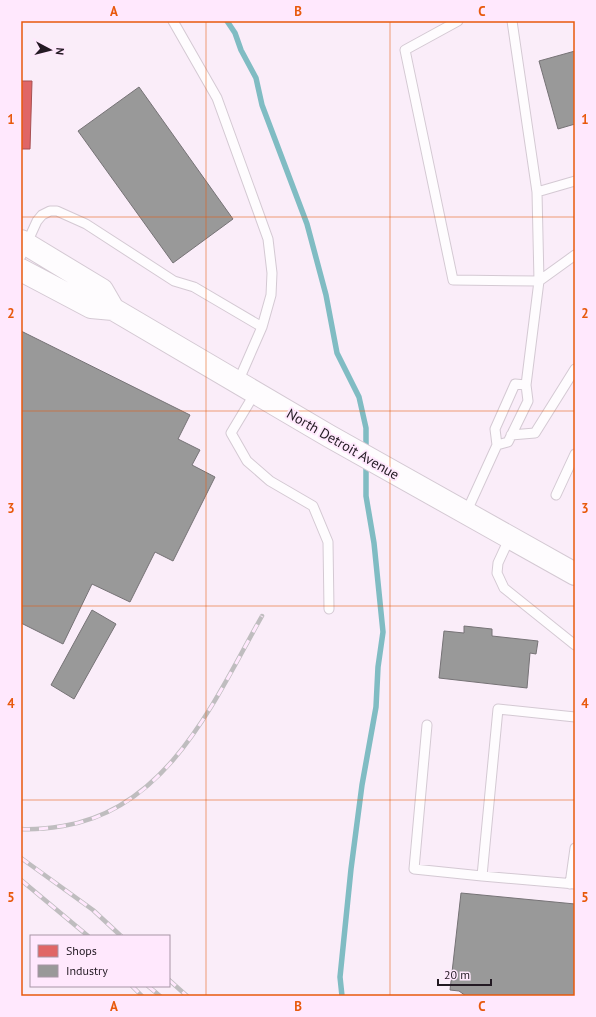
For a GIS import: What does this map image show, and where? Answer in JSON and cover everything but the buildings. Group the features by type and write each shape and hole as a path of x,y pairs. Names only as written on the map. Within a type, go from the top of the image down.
{"main road":[{"name":"North Detroit Avenue","path":"23,247 102,290 113,309"},
{"name":"North Detroit Avenue","path":"21,270 91,307 113,309 329,436 575,574"}],"lane":[{"path":"173,21 216,98 268,239 272,273 271,295 246,388 231,433 247,462 270,481 314,506 328,542 329,609"},
{"path":"458,21 405,50 453,280 539,281 575,255"},
{"path":"497,445 508,442 528,401 526,385 539,281 537,192 512,21"},
{"path":"537,192 575,181"},
{"path":"23,247 37,221 42,215 50,211 57,211 86,224 174,281 194,287 262,327"},
{"path":"511,435 535,433 575,368"},
{"path":"466,513 497,445 495,429 515,384 526,385"},
{"path":"556,495 575,454"},
{"path":"510,538 498,562 497,574 504,588 575,645"},
{"path":"482,876 498,709 575,717"},
{"path":"427,725 414,869 573,884 575,848"}],"waterway":[{"path":"227,21 235,33 241,50 256,78 262,105 307,224 326,295 337,353 359,397 366,428 366,451"},
{"path":"342,996 340,977 351,869 362,785 376,707 378,667 383,632 374,543 366,496 366,463"}],"railway":[{"path":"21,829 63,826 100,816 132,798 160,774 185,746 206,714 262,616"},
{"path":"21,858 93,910 120,935"},
{"path":"21,880 87,935"},
{"path":"170,981 187,996"},
{"path":"133,987 142,996"},
{"path":"149,987 160,996"}]}
